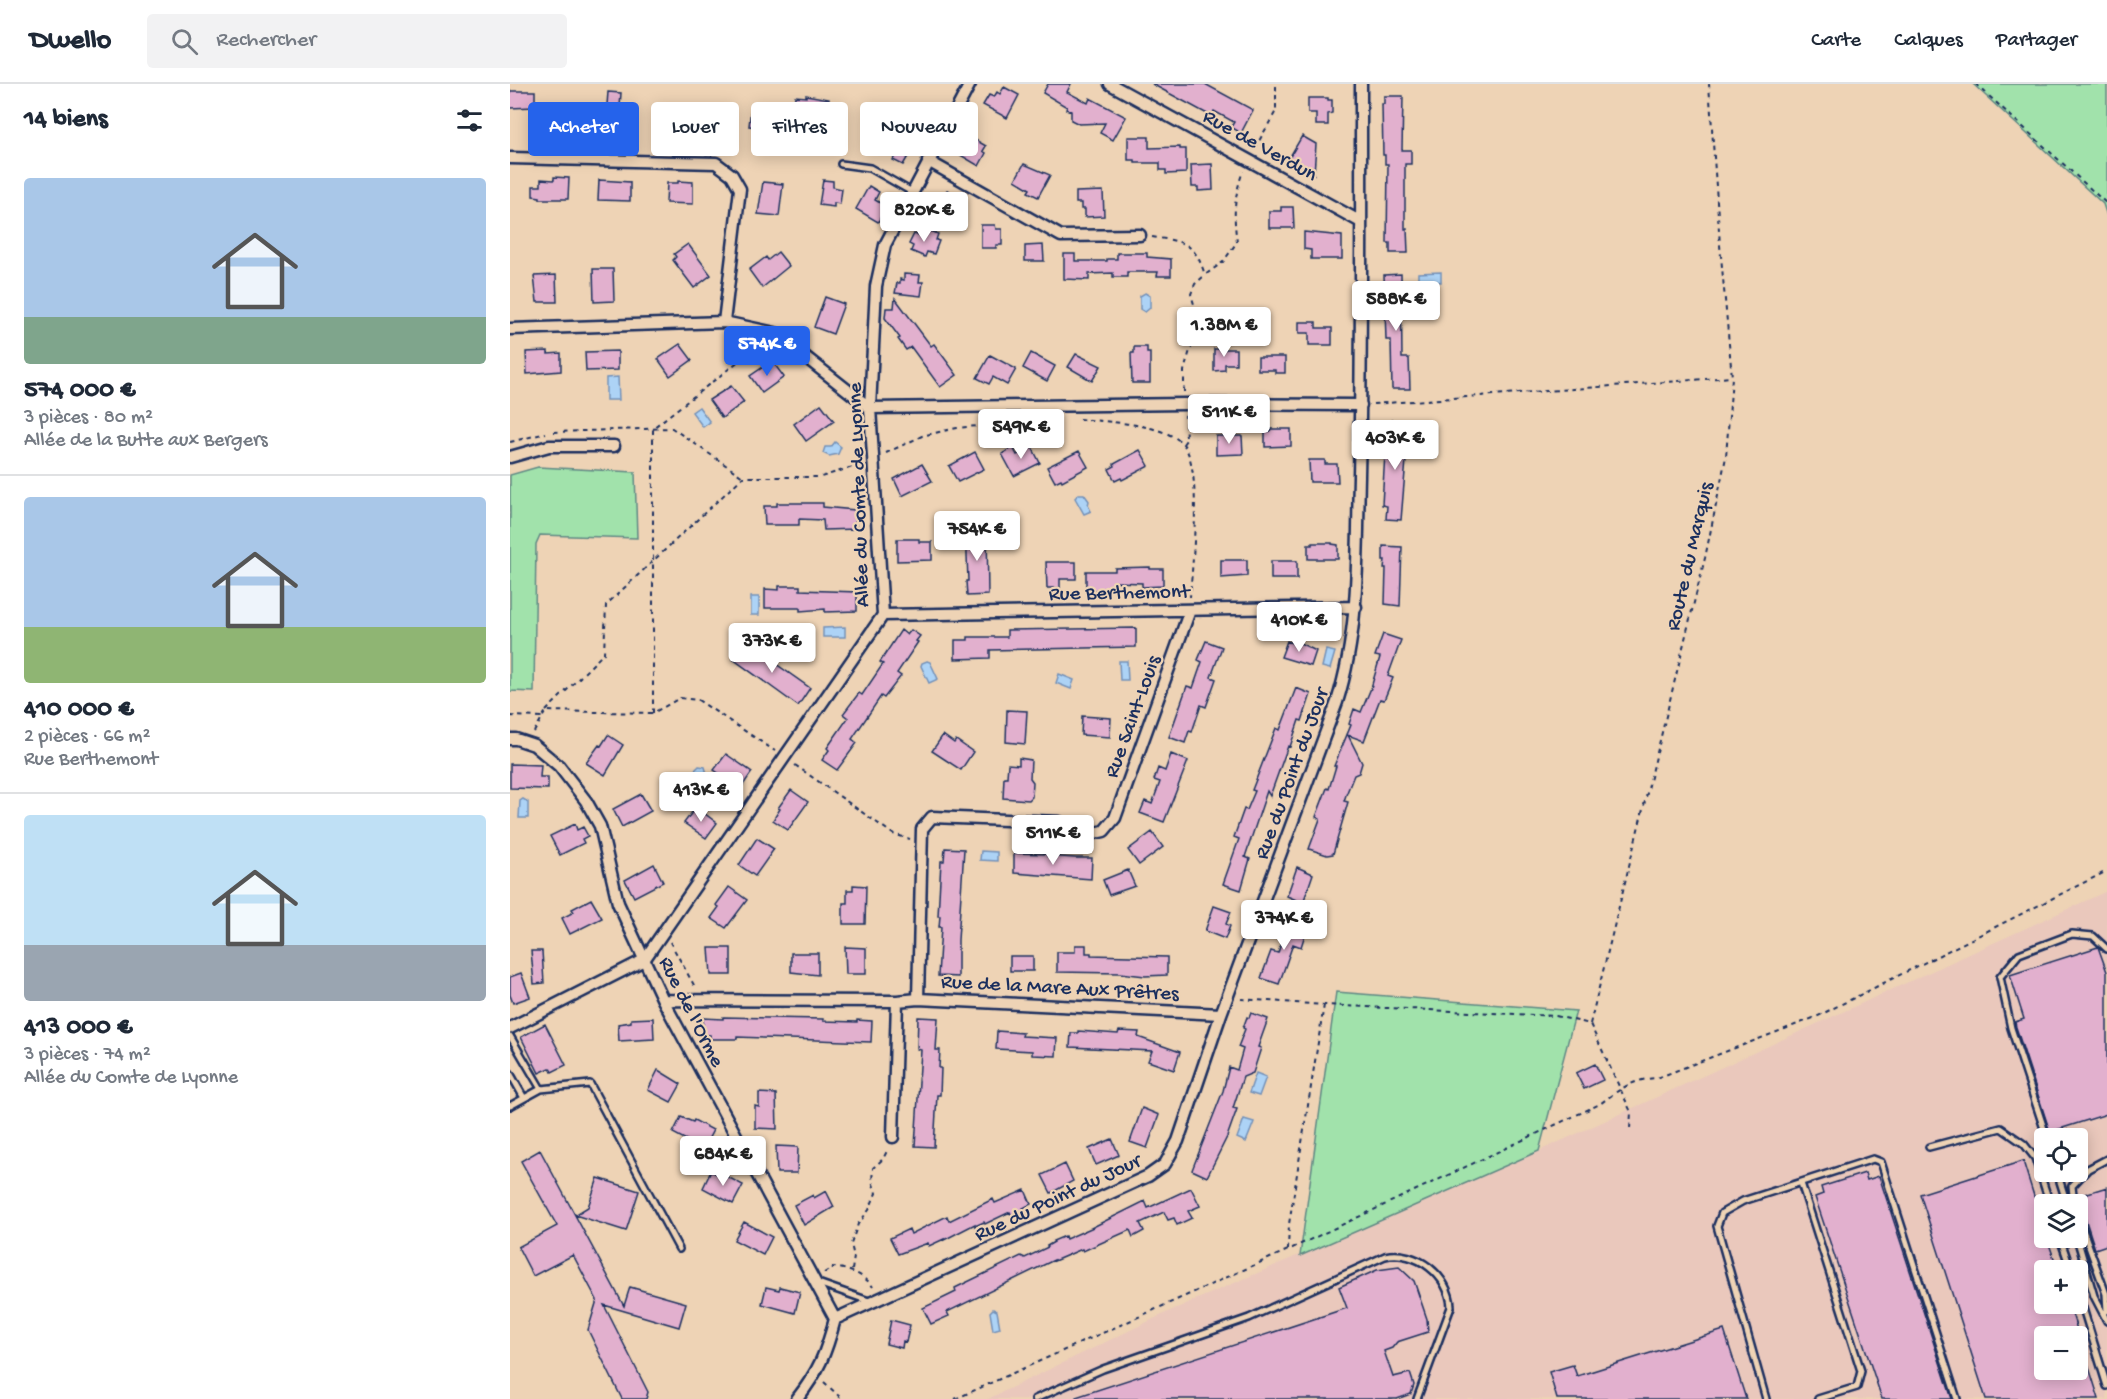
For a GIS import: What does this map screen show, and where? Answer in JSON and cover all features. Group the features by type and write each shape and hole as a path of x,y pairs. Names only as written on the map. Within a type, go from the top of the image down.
{"street":[{"name":"Allée du Comte de Lyonne","path":"644,960 883,615 870,408 876,286 885,245 970,84"},
{"name":"Rue de Verdun","path":"1110,84 1361,222"},
{"name":"Rue du Point du Jour","path":"835,1319 1148,1176 1165,1164 1178,1141 1221,1014 1347,672 1356,607 1361,405 1361,84"},
{"path":"510,158 716,163 732,175 740,189 724,322"},
{"path":"928,161 1061,236 1140,235"},
{"path":"510,329 724,322 775,333 870,408 1185,404 1361,405"},
{"path":"510,457 549,446 614,446"},
{"name":"Rue Berthemont","path":"883,615 1356,607"},
{"name":"Rue Saint-Louis","path":"918,999 922,829 932,817 1059,822 1086,835 1104,831 1115,818 1190,610"},
{"name":"Rue de l'Orme","path":"510,739 534,746 559,766 586,801 600,826 618,903 663,1000 835,1319"},
{"path":"510,1028 644,960"},
{"name":"Rue de la Mare Aux Prêtres","path":"663,1000 897,1001 918,999 1221,1014"},
{"path":"893,1137 897,1001"},
{"path":"797,1399 815,1374 826,1352 835,1319"}],"lane":[{"path":"840,164 870,168 912,192"},
{"path":"2044,1128 2011,1028 2000,977 2019,954 2072,934 2093,936 2107,949"},
{"path":"510,1036 541,1089"},
{"path":"510,1073 524,1098"},
{"path":"510,1106 541,1089 590,1084 679,1249"},
{"path":"1929,1147 2001,1128 2024,1144 2035,1158 2047,1194"},
{"path":"1766,1399 1717,1226 1722,1213 1743,1201 1874,1159 1881,1162 1958,1399"},
{"path":"2072,1194 2072,1186 2088,1169 2107,1159"},
{"path":"1801,1183 1861,1371 1857,1387 1818,1399"},
{"path":"2088,1243 2106,1294 2107,1311"},
{"path":"2080,1248 2094,1296 2107,1321"},
{"path":"1035,1399 1103,1369 1249,1318 1385,1256 1397,1253 1411,1256 1424,1263 1447,1287 1450,1298 1451,1307 1417,1399"},
{"path":"815,1280 877,1301"},
{"path":"2085,1314 2107,1386"}],"path":[{"path":"1252,153 1276,111 1276,84"},
{"name":"Route du Marquis","path":"1590,1024 1705,558 1726,457 1732,377 1709,84"},
{"path":"1976,84 2107,204"},
{"path":"1185,398 1184,371 1193,340 1196,311 1191,294 1195,284 1223,262 1237,242 1233,218 1238,186 1245,166"},
{"path":"1140,235 1184,242 1199,257 1205,274"},
{"path":"653,428 775,333"},
{"path":"1361,405 1732,377"},
{"path":"1183,444 1186,440 1184,410"},
{"path":"1073,418 1121,423 1160,431 1183,444 1192,463 1195,486 1190,610"},
{"path":"510,442 540,433 672,428 743,477 821,477 873,460 922,436 957,428 1053,419"},
{"path":"653,428 653,713"},
{"path":"528,743 546,711 604,653 606,605 743,477"},
{"path":"546,711 653,713 680,698 698,700 893,834 922,843"},
{"path":"510,716 543,717"},
{"path":"956,1399 1288,1250 1600,1104 1620,1088 1636,1081 1657,1078 1816,1017 2107,872"},
{"path":"664,931 702,1000"},
{"path":"1228,998 1556,1016 1590,1024 1631,1112 1630,1129"},
{"path":"1288,1250 1289,1224 1324,1005"},
{"path":"852,1270 854,1257 851,1244 858,1224 869,1210 876,1193 872,1181 873,1168 883,1159 893,1137"},
{"path":"815,1280 834,1267 852,1270 868,1280 877,1301"},
{"path":"815,1374 842,1399"}],"shaded area":[{"path":"2107,891 2107,1399 988,1399 1172,1310 1539,1151"}],"green space":[{"path":"1973,84 2107,84 2107,216 2103,204"},
{"path":"538,467 635,472 637,538 540,535 536,544 534,692 510,691 510,475"},
{"path":"1336,992 1576,1011 1539,1151 1300,1256"}],"water":[{"path":"1441,272 1441,282 1418,282 1418,273"},
{"path":"1145,293 1150,296 1150,308 1145,312 1140,309 1140,296"},
{"path":"618,377 619,400 606,400 606,378"},
{"path":"699,407 710,422 703,427 692,412"},
{"path":"835,442 841,447 838,454 829,456 823,453 825,447 831,447"},
{"path":"1079,494 1084,494 1089,501 1091,511 1084,514 1075,498"},
{"path":"997,530 1006,530 1010,535 1011,542 1008,547 1004,547 996,536"},
{"path":"751,597 759,597 759,615 751,615"},
{"path":"845,627 845,637 823,637 823,628"},
{"path":"1326,650 1335,652 1330,669 1322,667"},
{"path":"927,661 930,662 938,679 929,683 921,666"},
{"path":"1119,661 1127,661 1128,680 1120,680"},
{"path":"1059,674 1074,680 1071,689 1056,683"},
{"path":"699,766 705,767 707,774 713,778 711,785 707,785 696,775 695,770"},
{"path":"523,799 528,802 528,818 519,818 520,801"},
{"path":"981,851 997,852 997,861 980,860"},
{"path":"1256,1073 1266,1077 1259,1096 1249,1093"},
{"path":"1244,1119 1254,1122 1246,1142 1237,1138"},
{"path":"993,1309 997,1311 1000,1328 993,1330 990,1312"}],"building":[{"path":"1048,84 1071,84 1067,92 1088,103 1090,98 1126,117 1113,140 1100,133 1105,123 1079,124 1071,120 1071,111 1066,109 1067,107 1043,93"},
{"path":"1152,84 1205,84 1253,110 1241,133 1231,127 1234,122 1214,111 1211,116"},
{"path":"1004,87 1019,95 1007,118 983,105 989,95 994,97 997,92 1000,94"},
{"path":"510,91 535,91 535,102 528,102 528,107 510,108"},
{"path":"608,92 621,93 620,102 607,102"},
{"path":"806,95 829,99 829,102 794,102 795,96 806,97"},
{"path":"1384,96 1403,96 1402,150 1411,150 1411,164 1405,164 1405,229 1407,229 1408,253 1390,253 1390,243 1387,243 1388,164 1385,164 1385,155 1383,155 1382,104 1384,104"},
{"path":"1308,98 1332,100 1332,113 1328,114 1328,125 1316,125 1316,113 1308,113"},
{"path":"1302,136 1316,144 1314,174 1288,160"},
{"path":"1128,137 1149,137 1149,148 1180,147 1180,149 1186,149 1186,173 1166,174 1166,170 1160,170 1160,163 1135,163 1135,160 1128,160"},
{"path":"978,141 986,146 983,151 986,153 979,166 962,156 978,156"},
{"path":"895,156 908,156 903,165 893,160"},
{"path":"1024,164 1050,175 1038,197 1028,192 1030,189 1015,180"},
{"path":"1212,164 1213,190 1198,191 1198,187 1192,187 1191,165"},
{"path":"554,177 569,178 568,199 540,199 540,197 533,196 533,186 541,186 541,179 554,180"},
{"path":"599,180 630,182 630,201 598,200"},
{"path":"823,180 833,181 833,187 842,189 840,204 834,203 834,207 819,205"},
{"path":"678,181 693,182 693,204 666,203 667,183 678,183"},
{"path":"763,182 783,184 779,216 758,214"},
{"path":"869,186 879,192 875,200 887,207 878,222 856,209"},
{"path":"947,190 964,199 954,217 933,206 941,193 944,195"},
{"path":"1103,191 1104,216 1085,217 1085,209 1081,209 1081,203 1076,203 1076,192"},
{"path":"1281,207 1293,207 1294,228 1269,228 1269,211 1281,211"},
{"path":"981,225 995,225 996,229 1002,229 1002,245 996,245 996,248 981,248"},
{"path":"924,228 938,234 936,240 939,241 934,254 927,252 925,257 911,251 913,246 909,244 914,234 917,235 918,231 921,233"},
{"path":"1304,232 1342,236 1342,259 1311,259 1311,250 1304,249"},
{"path":"688,244 711,275 694,288 673,260 676,257 674,254"},
{"path":"1043,245 1044,261 1025,261 1025,246"},
{"path":"778,252 789,266 762,288 749,270 766,257 768,260"},
{"path":"1117,253 1147,253 1147,257 1171,259 1171,276 1157,276 1158,272 1127,272 1127,277 1113,277 1113,273 1089,274 1089,280 1064,279 1064,254 1075,254 1075,261 1107,261 1107,259 1117,259"},
{"path":"593,269 613,269 614,301 594,302"},
{"path":"904,274 920,275 919,282 923,282 921,296 895,293 897,283 900,283 900,279 904,280"},
{"path":"1401,274 1402,358 1409,358 1410,389 1392,389 1391,340 1386,340 1384,275"},
{"path":"556,275 557,302 537,302 534,276"},
{"path":"825,297 844,304 833,334 814,327"},
{"path":"895,298 931,346 934,344 957,375 940,387 911,347 906,350 885,318 886,308 894,308"},
{"path":"1299,322 1316,322 1316,328 1332,328 1332,345 1309,345 1309,333 1299,333"},
{"path":"680,344 692,360 670,376 658,359"},
{"path":"1134,347 1147,347 1147,353 1150,353 1150,383 1132,383 1131,353 1134,353"},
{"path":"1214,349 1236,349 1236,364 1225,364 1225,370 1214,371"},
{"path":"548,351 548,354 561,353 561,371 527,374 526,352"},
{"path":"618,351 618,370 586,371 585,352"},
{"path":"1031,353 1055,366 1047,381 1023,368"},
{"path":"1076,354 1101,366 1092,381 1068,367"},
{"path":"990,355 1016,369 1007,385 993,377 989,384 977,378"},
{"path":"1258,357 1285,357 1285,373 1275,373 1275,370 1258,370"},
{"path":"772,361 784,377 762,393 750,376"},
{"path":"731,386 744,402 722,418 709,400"},
{"path":"821,404 834,421 806,441 794,424"},
{"path":"1392,420 1406,420 1406,460 1401,520 1386,519 1387,506 1382,505 1385,453 1390,453"},
{"path":"1271,429 1291,429 1291,446 1265,447 1265,432"},
{"path":"1216,436 1242,436 1243,454 1216,455"},
{"path":"1013,447 1017,455 1032,447 1040,463 1014,476 1002,454"},
{"path":"1140,450 1149,466 1122,480 1121,478 1115,481 1109,469"},
{"path":"1079,451 1088,467 1062,481 1061,479 1055,482 1047,467"},
{"path":"975,452 984,469 958,482 949,466"},
{"path":"1309,460 1325,460 1325,464 1337,464 1338,482 1310,482"},
{"path":"922,464 932,481 902,496 894,479"},
{"path":"777,503 823,503 823,507 855,510 856,529 824,530 823,520 799,519 799,525 765,525 764,506 777,506"},
{"path":"966,529 987,529 988,595 967,596"},
{"path":"897,539 919,539 919,542 932,542 932,560 897,561"},
{"path":"1312,543 1338,545 1338,559 1308,559 1308,545"},
{"path":"1383,546 1402,547 1400,606 1385,604 1386,568 1384,568"},
{"path":"1221,560 1247,560 1247,576 1221,578"},
{"path":"1271,561 1297,561 1297,579 1271,579"},
{"path":"1046,562 1076,562 1076,579 1060,579 1060,588 1047,588"},
{"path":"1150,567 1150,569 1163,569 1163,586 1142,587 1142,583 1115,582 1115,590 1086,590 1086,571 1115,571 1115,568"},
{"path":"779,586 800,586 800,590 857,592 857,611 825,612 825,609 800,611 800,608 765,608 765,589 779,590"},
{"path":"1136,628 1136,647 990,650 990,658 955,659 955,640 968,640 968,637 1007,637 1007,630"},
{"path":"901,630 907,635 911,630 920,636 916,641 918,642 897,673 901,676 884,698 881,696 852,739 857,743 837,770 822,760 829,750 827,748 848,718 843,714 859,693 862,695 883,664 880,662"},
{"path":"1383,634 1401,640 1388,676 1393,678 1384,700 1380,699 1364,741 1348,735 1362,763 1359,773 1354,775 1344,801 1348,802 1333,854 1327,855 1309,849 1320,819 1316,817 1327,788 1329,789 1336,766 1334,766 1351,725 1349,724 1354,709 1361,712 1371,688 1380,657 1375,656"},
{"path":"1206,641 1222,647 1211,677 1216,679 1206,707 1201,705 1192,732 1189,731 1185,743 1169,737 1187,686 1193,688 1202,662 1198,660"},
{"path":"1287,641 1295,644 1296,641 1316,651 1311,666 1281,657"},
{"path":"745,642 810,688 798,706 733,659"},
{"path":"1296,688 1311,694 1302,721 1299,720 1290,747 1288,746 1270,796 1267,791 1245,857 1250,859 1241,890 1223,884 1239,839 1234,837 1244,809 1247,810 1255,791 1252,790 1276,728 1280,730"},
{"path":"1007,710 1027,711 1025,744 1006,742"},
{"path":"1082,716 1111,718 1110,737 1081,735"},
{"path":"608,735 623,745 605,775 586,763"},
{"path":"943,735 954,743 956,740 973,752 961,770 932,751"},
{"path":"726,754 752,772 741,788 714,770"},
{"path":"1171,754 1188,761 1164,822 1140,813 1145,801 1152,804 1160,782 1154,780 1158,768 1165,771"},
{"path":"1019,758 1031,760 1030,778 1033,782 1032,797 1029,800 1003,798 1004,777 1007,777 1008,764 1019,765"},
{"path":"510,764 541,765 540,777 548,777 548,789 510,788"},
{"path":"791,790 808,802 788,830 773,820 780,809 778,808"},
{"path":"641,794 651,811 622,827 613,809"},
{"path":"696,807 717,823 706,838 684,823"},
{"path":"575,824 577,830 583,827 588,836 582,839 584,843 560,855 550,836"},
{"path":"1152,832 1163,847 1139,865 1128,850"},
{"path":"757,838 774,849 755,876 739,865"},
{"path":"945,848 964,849 958,977 938,976 941,861 944,861"},
{"path":"1014,853 1092,858 1091,879 1014,873"},
{"path":"654,864 663,882 634,897 625,880"},
{"path":"1297,867 1313,874 1303,903 1287,896"},
{"path":"1128,870 1135,886 1109,895 1103,880"},
{"path":"853,885 866,886 865,924 843,924 843,903 847,903 847,890 853,890"},
{"path":"729,887 747,900 726,928 711,918 719,907 716,905"},
{"path":"591,899 602,918 570,934 562,918 574,912 572,909"},
{"path":"1214,906 1231,912 1226,924 1230,926 1225,939 1205,931"},
{"path":"1289,918 1308,925 1301,947 1293,944 1279,984 1261,978 1271,951 1278,953"},
{"path":"1075,945 1086,945 1086,953 1091,953 1091,955 1167,957 1167,975 1057,972 1057,952 1075,952"},
{"path":"845,947 866,948 866,974 846,974"},
{"path":"2098,947 2107,972 2107,1114 2063,1128 2049,1128 2016,1027 2015,1022 2024,1019 2010,975"},
{"path":"709,948 731,948 731,975 711,975"},
{"path":"531,951 542,951 544,983 534,984"},
{"path":"791,953 818,953 818,975 791,972"},
{"path":"1010,956 1033,956 1033,971 1010,971"},
{"path":"521,973 530,997 513,1003 510,995 510,977"},
{"path":"1251,1013 1268,1019 1258,1047 1261,1048 1253,1073 1243,1077 1233,1108 1237,1109 1227,1137 1207,1177 1192,1170 1223,1091 1229,1067 1237,1070 1243,1049 1238,1047 1247,1017 1249,1018"},
{"path":"723,1017 872,1021 871,1042 737,1037 737,1039 710,1039 710,1035 703,1035 703,1018 723,1019"},
{"path":"918,1017 938,1018 936,1050 940,1050 939,1068 941,1068 934,1147 915,1146 921,1050 917,1049"},
{"path":"653,1018 654,1039 619,1041 618,1024 631,1022 631,1019"},
{"path":"545,1024 566,1065 552,1072 550,1068 539,1073 521,1037"},
{"path":"997,1031 1023,1033 1022,1036 1057,1038 1056,1056 1032,1055 1032,1051 996,1049"},
{"path":"1078,1031 1118,1034 1119,1031 1139,1032 1138,1037 1180,1052 1174,1070 1148,1061 1152,1051 1070,1047 1071,1033 1078,1033"},
{"path":"1595,1064 1603,1080 1584,1089 1576,1073"},
{"path":"658,1070 681,1084 671,1102 648,1090"},
{"path":"759,1093 776,1094 777,1129 755,1128 755,1106 759,1107"},
{"path":"1142,1108 1159,1115 1147,1148 1130,1142"},
{"path":"681,1117 693,1122 694,1120 713,1130 703,1149 673,1133"},
{"path":"1112,1139 1119,1155 1096,1165 1089,1149"},
{"path":"776,1146 798,1147 797,1173 777,1173"},
{"path":"540,1150 624,1306 630,1287 686,1303 679,1327 604,1305 648,1392 646,1399 622,1399 588,1330 597,1300 573,1255 533,1276 518,1247 557,1226 521,1161"},
{"path":"2023,1161 2034,1196 2034,1248 2050,1248 2055,1260 2034,1260 2034,1314 2072,1314 2076,1326 2034,1326 2034,1380 2088,1380 2088,1364 2099,1399 1986,1399 1920,1194"},
{"path":"1065,1164 1073,1181 1051,1193 1042,1175"},
{"path":"711,1171 743,1185 733,1204 703,1188"},
{"path":"1865,1173 1867,1180 1879,1176 1952,1399 1882,1399 1815,1197 1823,1194 1821,1187"},
{"path":"598,1178 639,1191 626,1231 575,1215 588,1207"},
{"path":"2107,1187 2107,1245 2095,1249 2088,1227 2088,1194 2084,1194"},
{"path":"1191,1188 1200,1206 1188,1211 1192,1218 1177,1225 1174,1218 1168,1220 1164,1212 1140,1223 1144,1231 1133,1237 1130,1230 1083,1251 1082,1249 1054,1260 947,1312 949,1316 931,1324 923,1308 956,1292 955,1288 1021,1256 1025,1258 1048,1247 1053,1241 1065,1236 1066,1239 1145,1201 1148,1208"},
{"path":"1025,1190 1031,1204 1023,1208 1024,1210 1012,1216 1010,1212 985,1224 984,1222 975,1226 975,1224 929,1246 928,1243 898,1254 890,1238 909,1229 911,1234 947,1216 949,1221 993,1199 995,1203"},
{"path":"826,1191 834,1207 804,1225 794,1205"},
{"path":"744,1222 772,1237 763,1255 734,1240"},
{"path":"1399,1267 1414,1281 1427,1319 1428,1332 1397,1342 1392,1348 1384,1351 1393,1377 1410,1373 1414,1385 1411,1394 1397,1399 1076,1399 1076,1397 1347,1308 1339,1287 1377,1270"},
{"path":"766,1287 779,1290 780,1287 800,1292 795,1313 762,1304"},
{"path":"891,1320 910,1325 906,1342 903,1341 902,1348 886,1344"},
{"path":"1724,1330 1746,1399 1557,1399 1549,1372 1573,1365 1577,1376"}]}
